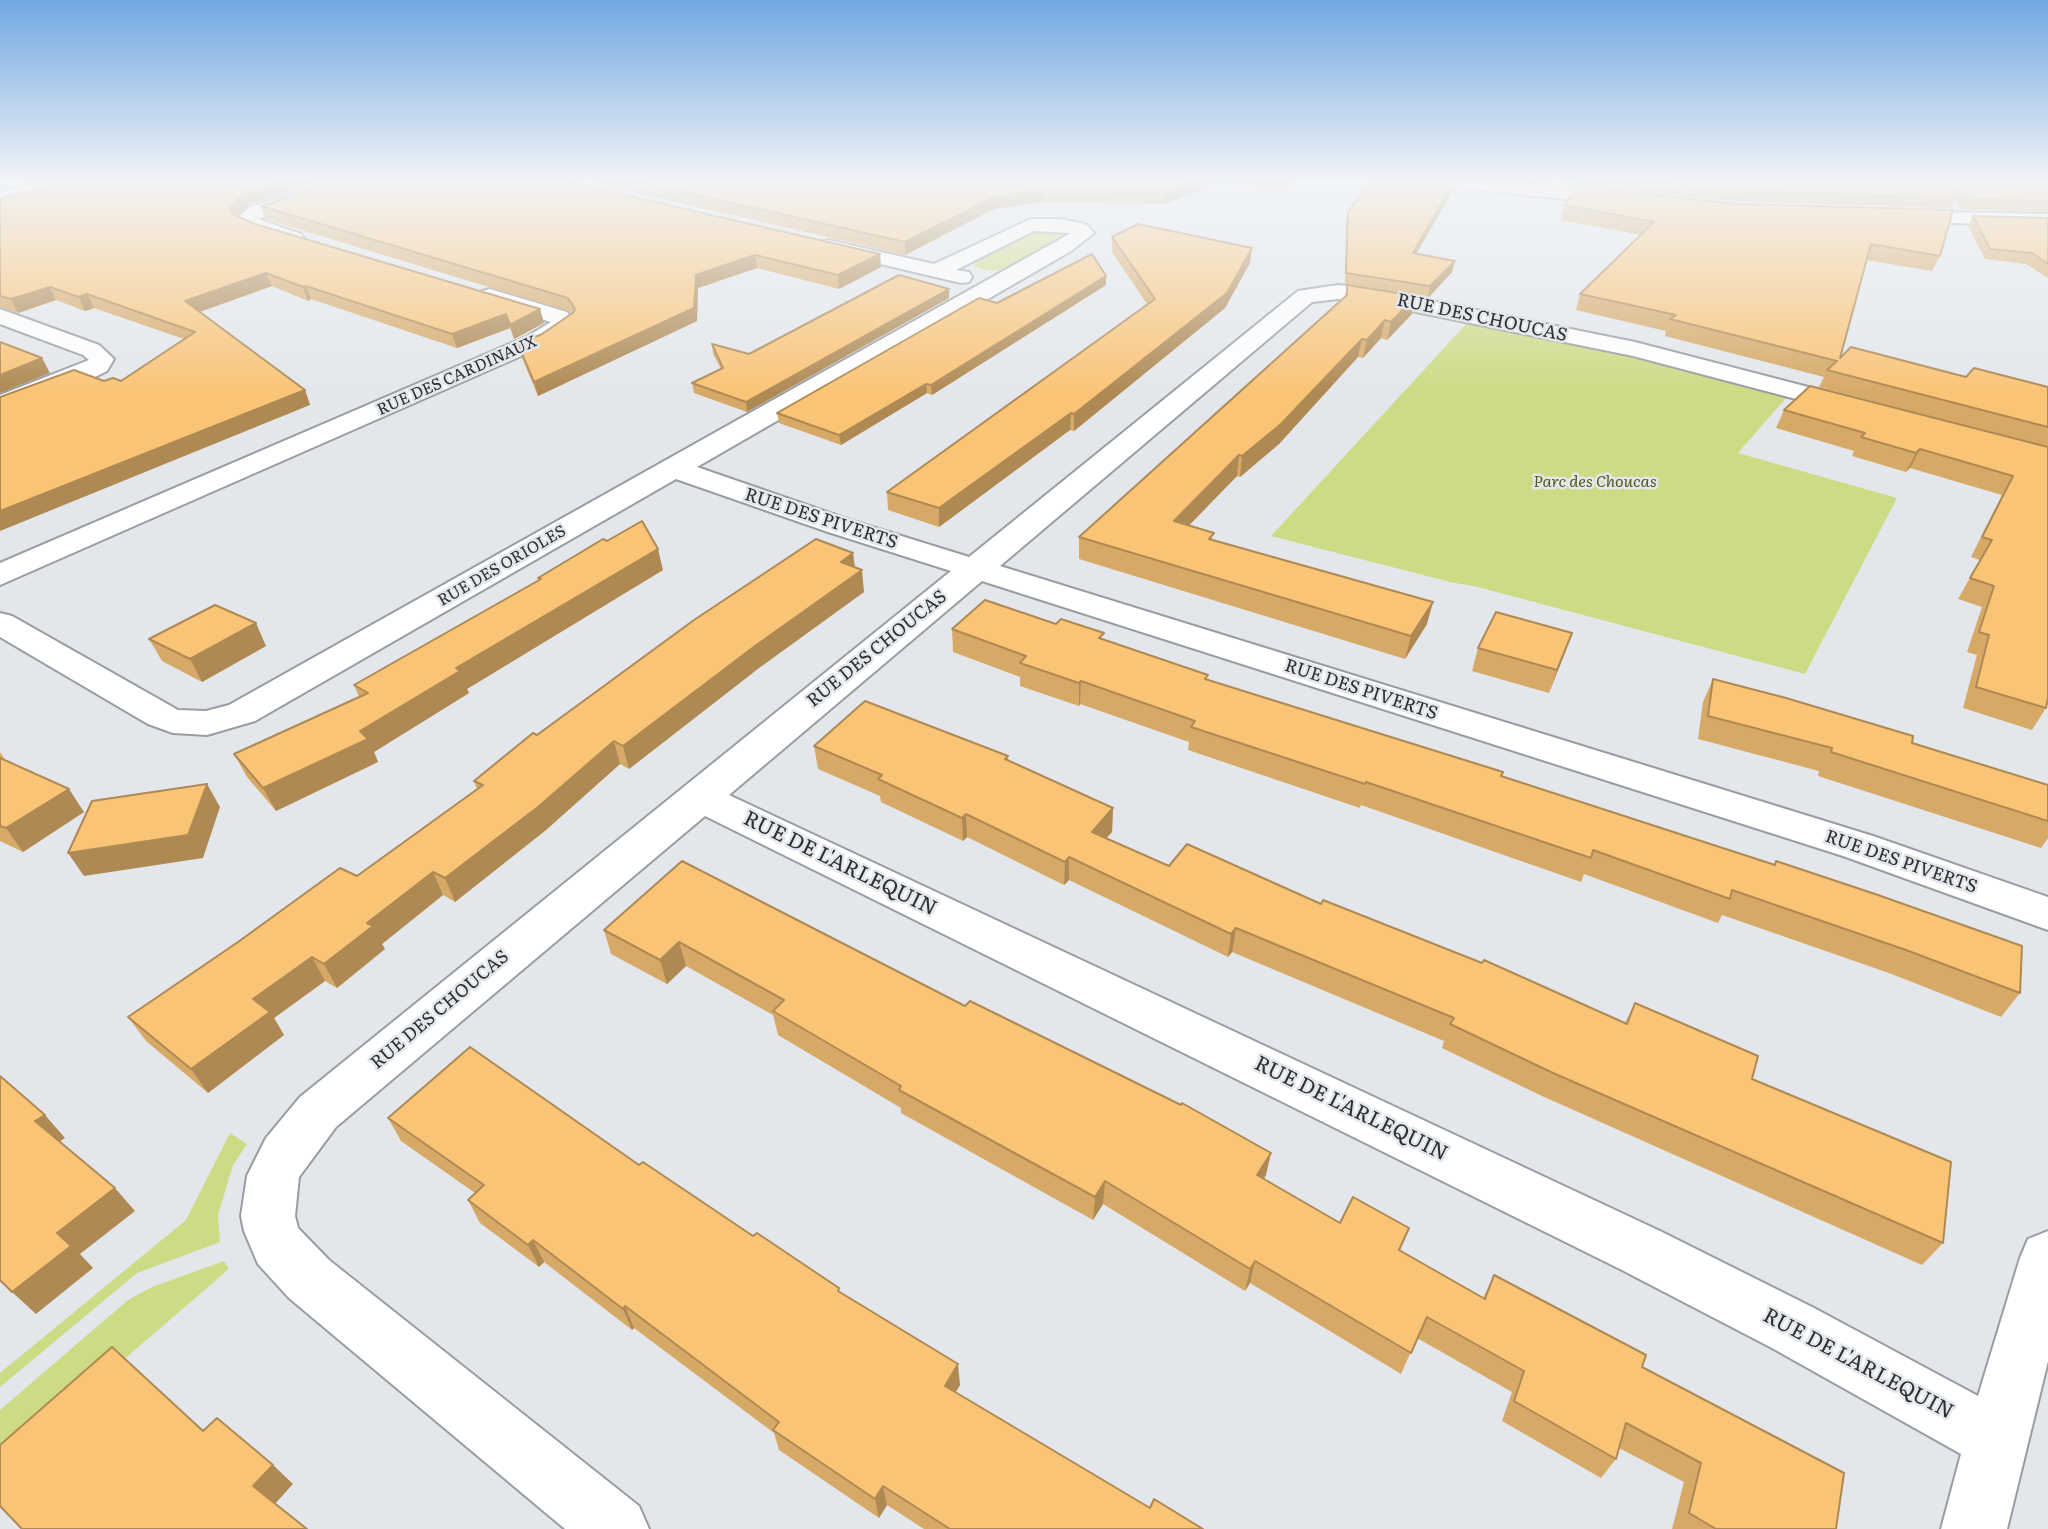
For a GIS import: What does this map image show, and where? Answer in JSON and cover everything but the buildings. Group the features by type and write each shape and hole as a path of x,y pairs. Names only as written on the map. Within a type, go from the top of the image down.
{"street":[{"path":"851,251 997,285"},
{"name":"RUE DES ORIOLES","path":"937,271 977,251"},
{"name":"RUE DES ORIOLES","path":"0,623 144,709 173,721 207,723 259,705 1056,251"},
{"name":"RUE DES CARDINAUX","path":"0,575 536,341 565,324 559,317 462,288"},
{"name":"RUE DES CHOUCAS","path":"616,1529 288,1260 271,1231 269,1197 273,1176 284,1154 318,1112 1302,298 1320,292 1367,295 1635,349 1886,415"},
{"path":"0,316 91,350 102,359 93,369 0,404"},
{"name":"RUE DES PIVERTS","path":"673,468 820,520 1858,846 2048,914"},
{"name":"RUE DE L'ARLEQUIN","path":"698,796 1640,1250 1793,1328 1996,1439"},
{"path":"1974,1529 1996,1439 2048,1258"}],"green space":[{"path":"996,251 1035,251 1003,270 990,271 974,267 977,261"},
{"name":"Parc des Choucas","path":"1468,322 1630,355 1787,397 1738,453 1897,498 1805,674 1474,586 1271,536"},
{"path":"230,1133 247,1144 233,1165 218,1215 220,1242 137,1273 0,1387 0,1373 186,1220"},
{"path":"224,1261 229,1269 0,1466 0,1410 128,1300 152,1287"}]}
